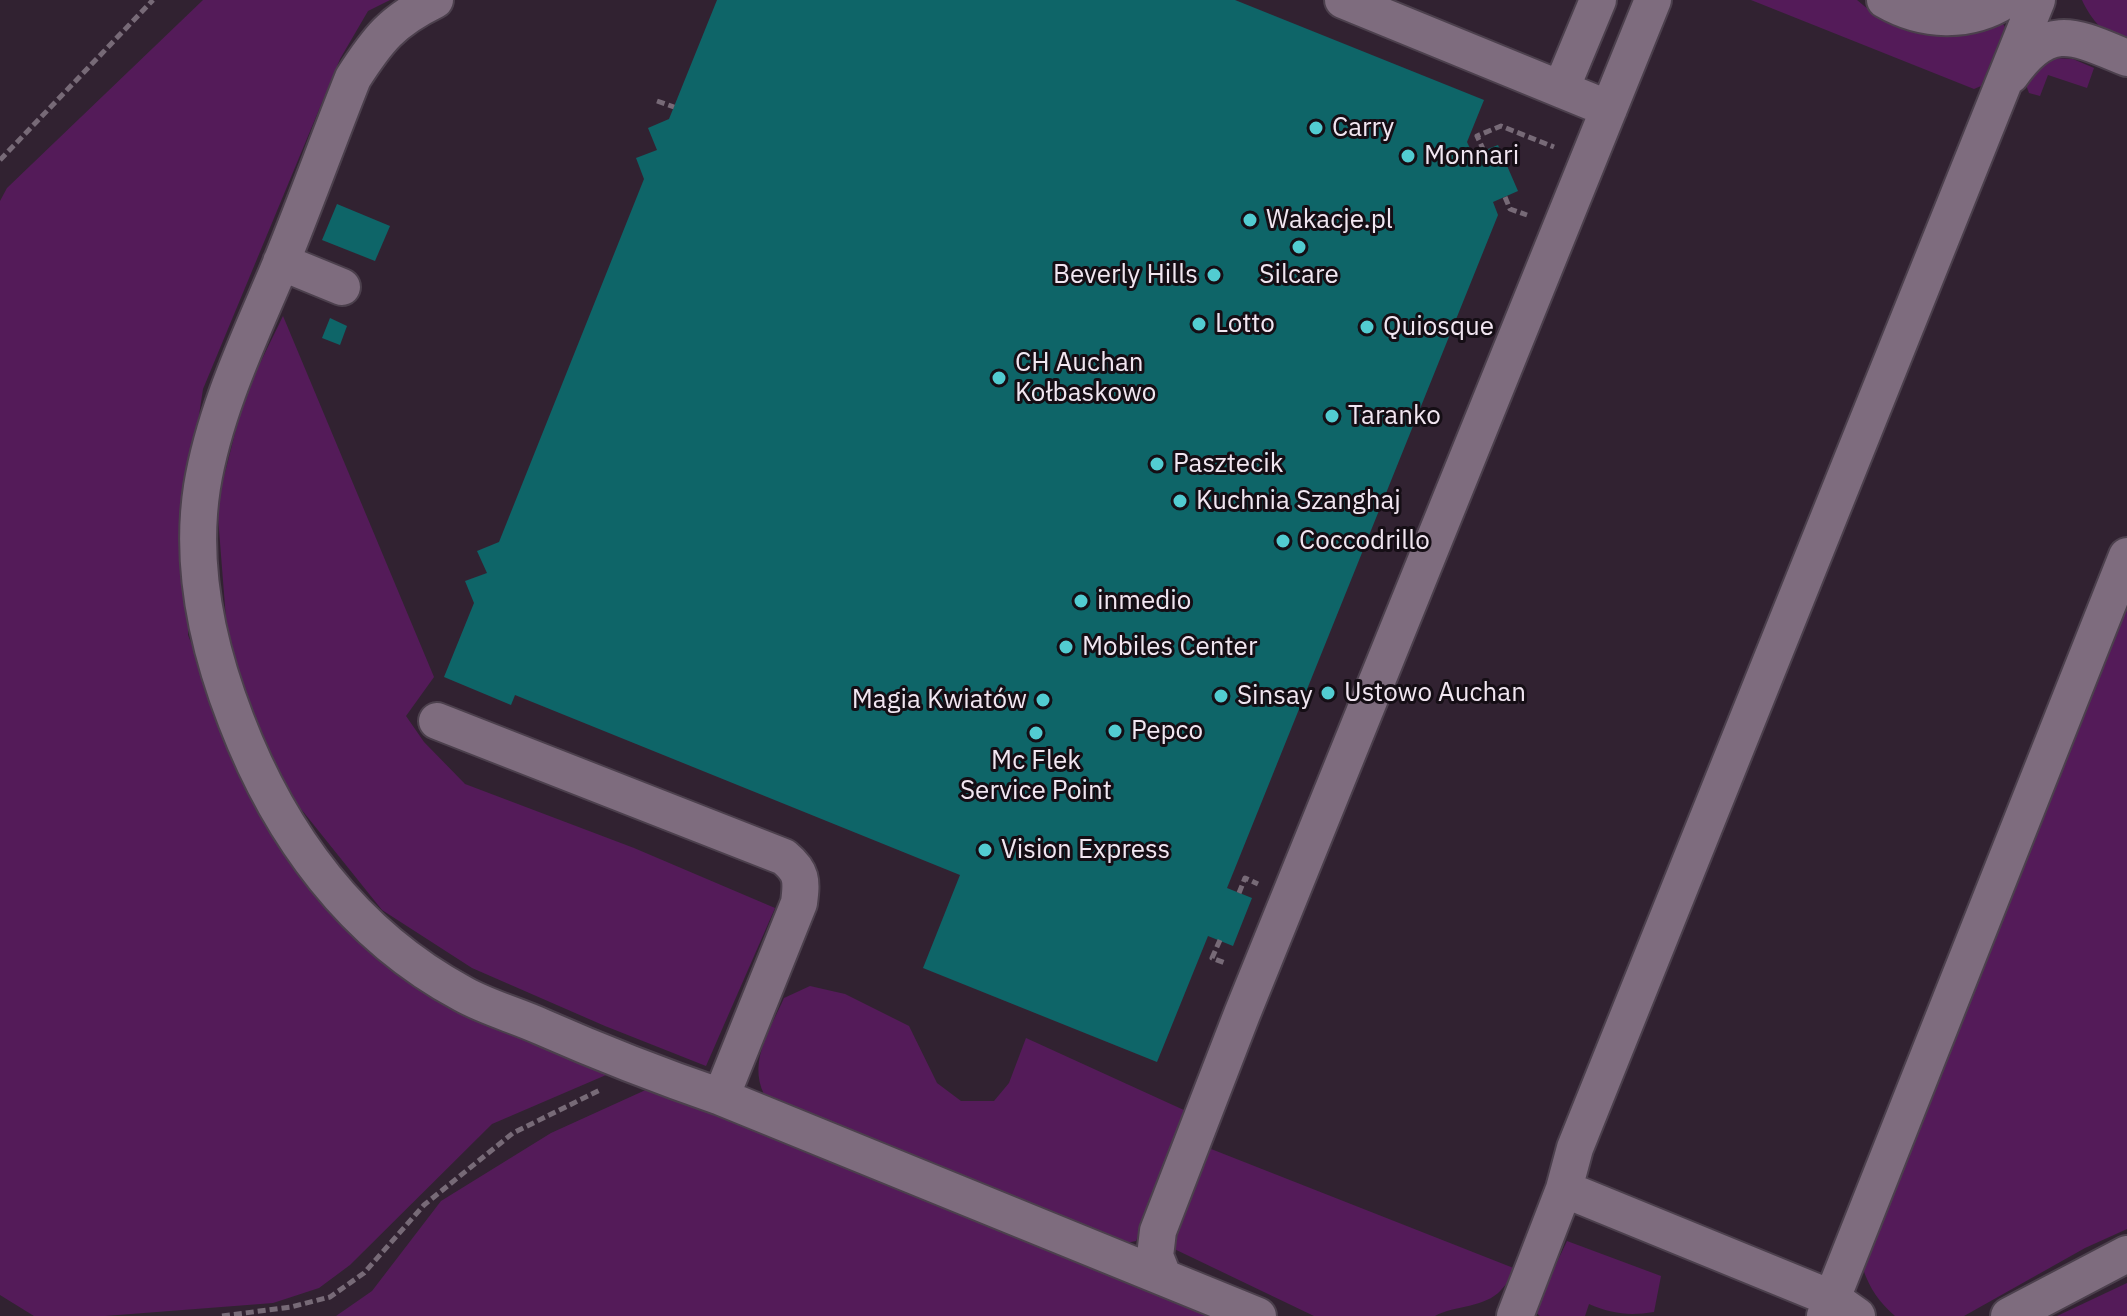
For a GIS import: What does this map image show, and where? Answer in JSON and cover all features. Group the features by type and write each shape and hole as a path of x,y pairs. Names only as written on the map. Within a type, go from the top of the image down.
{"lane":[{"path":"435,0 399,20 380,37 353,78 229,392 214,434 202,489 201,565 209,637 229,702 263,785 305,855 357,915 401,955 464,994 641,1070 721,1097 1258,1316"},
{"path":"1343,0 1609,109"},
{"path":"1561,89 1598,0"},
{"path":"1163,1276 1155,1256 1158,1231 1242,1014 1653,0"},
{"path":"1885,0 1915,14 1945,18 1969,15 2006,0"},
{"path":"1515,1316 1564,1189 1575,1148 2037,0"},
{"path":"2058,0 2078,38"},
{"path":"2000,90 2027,52 2055,39 2078,38 2127,58"},
{"path":"281,262 342,287"},
{"path":"1564,1189 1838,1310 2127,556"},
{"path":"437,721 784,857 797,868 801,885 799,903 721,1097"},
{"path":"2009,1316 2127,1254"}],"path":[{"path":"0,160 153,0"},
{"path":"657,101 674,107"},
{"path":"1484,151 1477,136 1501,126 1567,152"},
{"path":"1505,197 1510,209 1539,220"},
{"path":"1220,940 1212,958 1237,968"},
{"path":"222,1316 291,1307 330,1297 364,1273 424,1205 513,1133 641,1070"}],"shaded area":[{"path":"203,0 390,0 368,11 340,59 203,389 191,467 188,635 245,782 352,932 613,1072 492,1124 350,1265 319,1288 273,1303 105,1316 34,1316 0,1295 0,201 7,188"},
{"path":"1751,0 1857,0 1892,24 1925,35 1960,33 2001,21 2005,27 1981,86 1974,89"},
{"path":"2082,0 2127,0 2127,42 2100,27"},
{"path":"2053,58 2073,59 2094,68 2087,88 2048,75 2040,96 2029,93 2025,82 2031,70"},
{"path":"283,316 434,677 406,716 424,742 465,784 634,848 775,908 706,1066 472,968 382,910 289,794 229,657 217,504 245,394"},
{"path":"2127,594 2127,1229 2085,1248 1964,1316 1895,1316 1876,1295 1863,1269"},
{"path":"810,986 845,994 909,1026 937,1083 961,1101 994,1101 1009,1083 1026,1038 1186,1111 1136,1241 1126,1243 1112,1239 768,1101 759,1075 766,1036 784,998"},
{"path":"650,1088 1223,1316 336,1316 372,1291 441,1201 551,1133"},
{"path":"1206,1147 1516,1269 1494,1296 1435,1316 1314,1316 1166,1245"},
{"path":"1567,1241 1661,1276 1654,1312 1621,1313 1589,1304 1585,1316 1540,1316 1534,1311"},
{"path":"2127,1283 2127,1316 2057,1316"}],"building":[{"name":"CH Auchan Kołbaskowo","path":"717,0 1235,0 1484,100 1467,142 1473,155 1498,145 1518,191 1493,202 1498,215 1227,888 1252,898 1233,946 1208,936 1157,1062 923,968 960,875 515,695 511,705 444,677 474,603 465,581 487,573 477,551 499,542 644,179 636,158 657,150 648,128 669,119"},
{"path":"337,204 390,226 375,261 322,240"},
{"path":"330,318 347,326 340,345 322,338"}],"place":[{"name":"Carry","path":"1316,128"},
{"name":"Monnari","path":"1408,156"},
{"name":"Wakacje.pl","path":"1250,220"},
{"name":"Silcare","path":"1299,247"},
{"name":"Beverly Hills","path":"1214,275"},
{"name":"Lotto","path":"1199,324"},
{"name":"Quiosque","path":"1367,327"},
{"name":"CH Auchan Kołbaskowo","path":"999,378"},
{"name":"Taranko","path":"1332,416"},
{"name":"Pasztecik","path":"1157,464"},
{"name":"Kuchnia Szanghaj","path":"1180,501"},
{"name":"Coccodrillo","path":"1283,541"},
{"name":"inmedio","path":"1081,601"},
{"name":"Mobiles Center","path":"1066,647"},
{"name":"Ustowo Auchan","path":"1328,693"},
{"name":"Sinsay","path":"1221,696"},
{"name":"Magia Kwiatów","path":"1043,700"},
{"name":"Pepco","path":"1115,731"},
{"name":"Mc Flek Service Point","path":"1036,733"},
{"name":"Vision Express","path":"985,850"}]}
